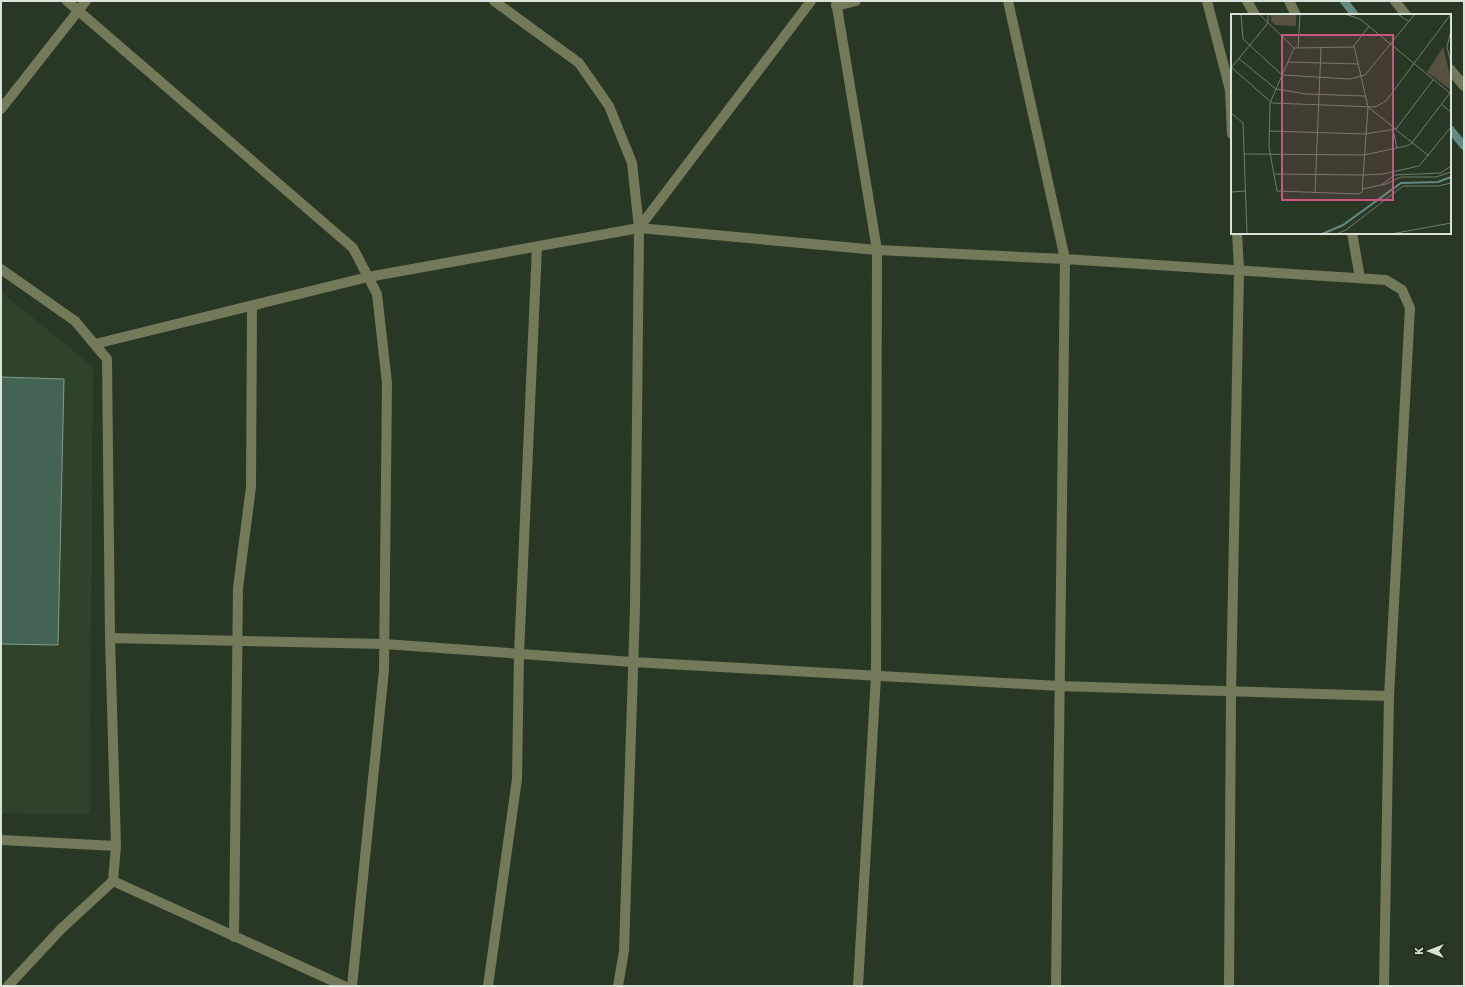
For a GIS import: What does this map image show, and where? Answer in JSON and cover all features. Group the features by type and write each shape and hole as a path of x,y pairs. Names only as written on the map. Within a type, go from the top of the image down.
{"street":[{"path":"67,1 352,248 377,294 387,382 383,678 352,986"},
{"path":"1,109 77,10 86,1"},
{"path":"494,1 579,62 609,106 632,163 639,228 633,662 624,952 618,986"},
{"path":"639,228 811,1"},
{"path":"856,1 836,3 877,250 876,676 858,986"},
{"path":"1008,1 1065,259 1056,986"},
{"path":"1207,1 1230,90 1231,112"},
{"path":"1247,1 1254,14"},
{"path":"1289,1 1296,14"},
{"path":"1395,1 1405,14"},
{"path":"1451,70 1464,86"},
{"path":"95,344 368,277 639,228 877,250 1065,259 1386,280 1402,290 1410,308 1389,696 1384,986"},
{"path":"1229,986 1231,693 1239,270 1237,234"},
{"path":"1352,234 1360,278"},
{"path":"488,986 517,779 519,654 537,246"},
{"path":"1,269 75,321 107,358 110,638 116,846 113,881 62,929 8,986"},
{"path":"234,936 238,588 251,487 252,306"},
{"path":"110,638 384,644 633,662 1059,686 1231,693 1389,696"},
{"path":"1,840 116,846"},
{"path":"113,881 344,986"}],"shaded area":[{"path":"1,292 93,367 90,814 1,813"}],"building":[{"path":"1,377 64,379 58,645 1,644"}],"waterway":[{"path":"1344,1 1354,14"},
{"path":"1451,130 1464,146"}]}
